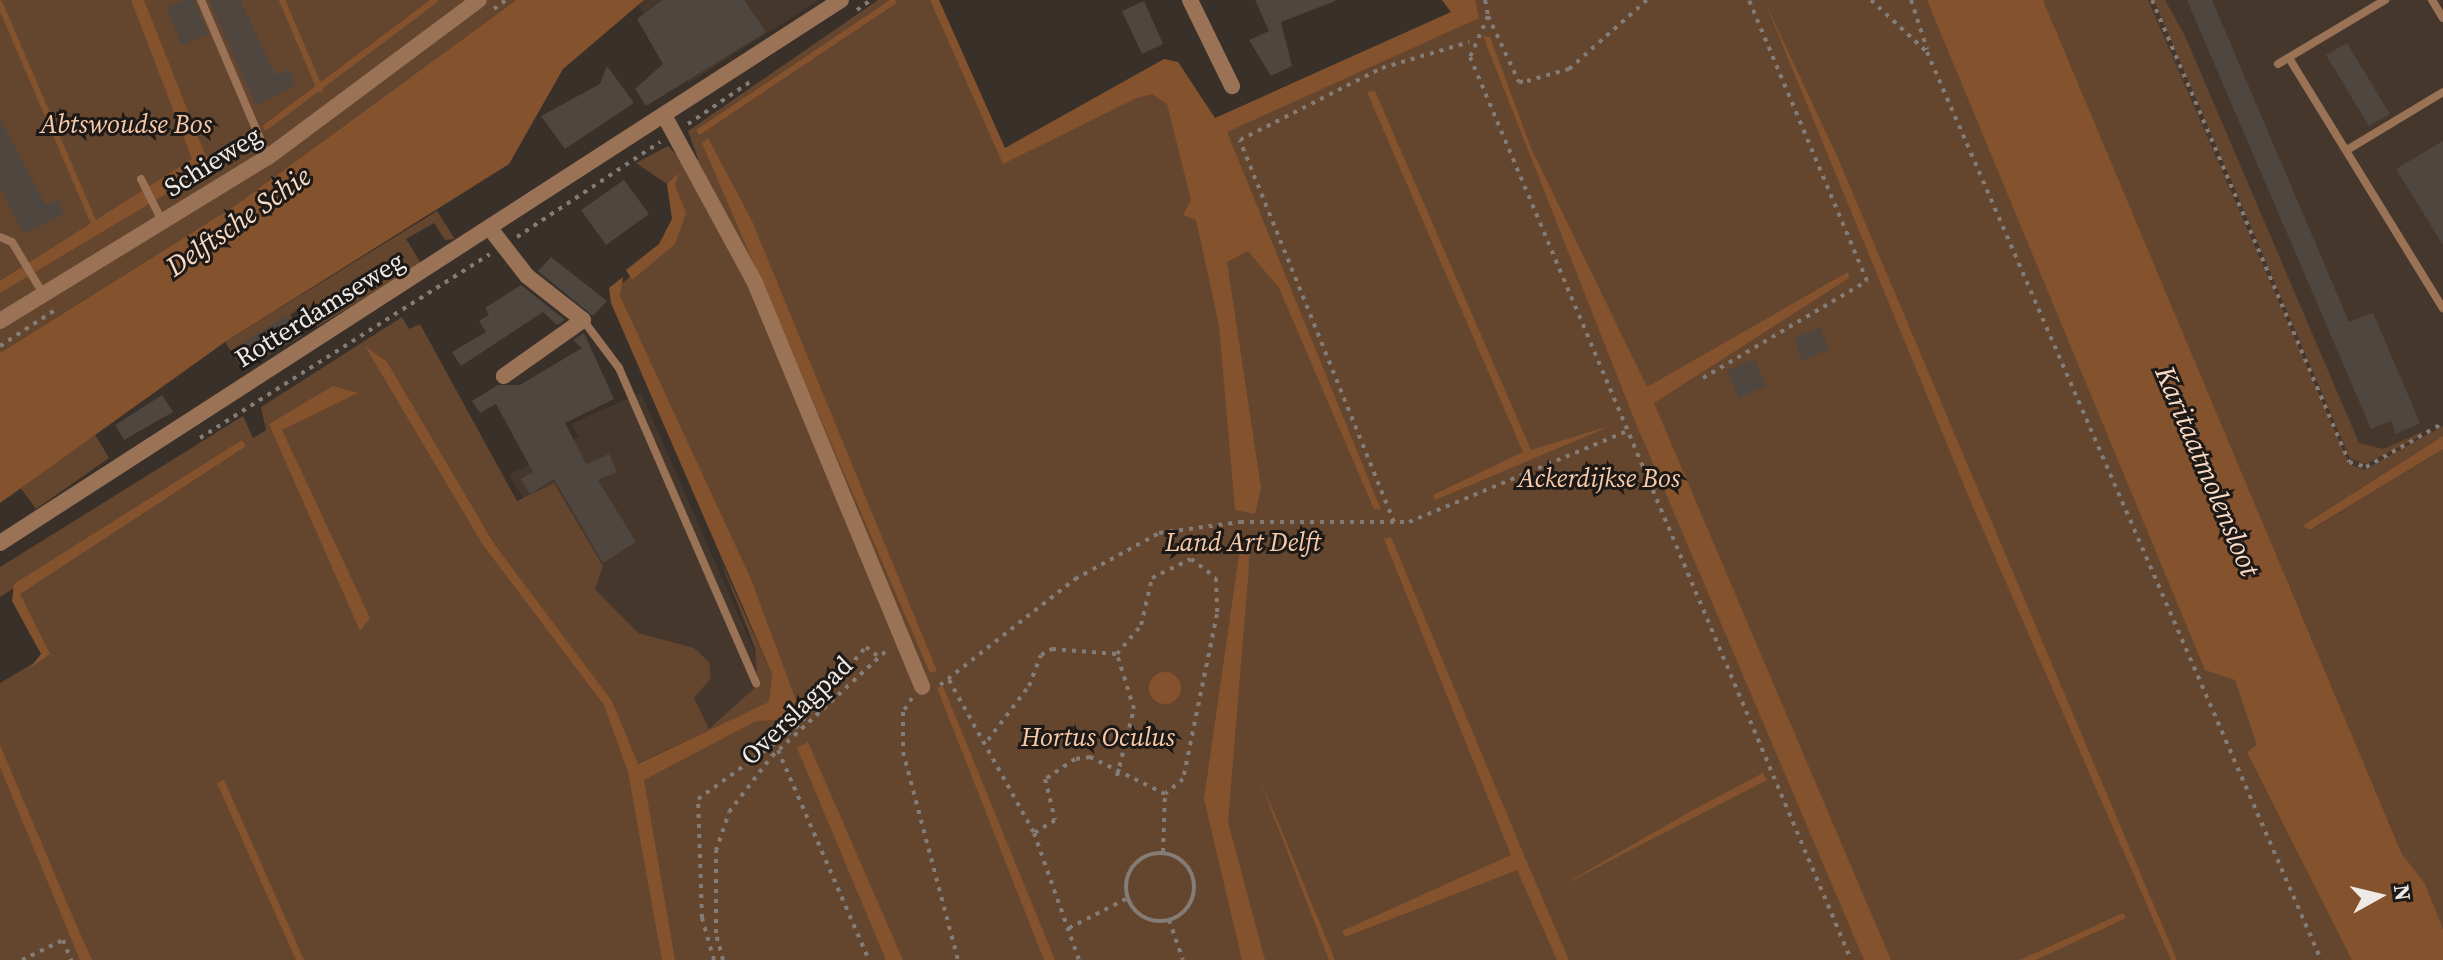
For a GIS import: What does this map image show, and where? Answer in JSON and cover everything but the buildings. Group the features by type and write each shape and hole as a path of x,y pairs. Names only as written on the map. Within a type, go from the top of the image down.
{"street":[{"name":"Schieweg","path":"0,321 39,286 268,157 479,0"},
{"name":"Rotterdamseweg","path":"0,543 492,231 841,0"},
{"path":"1190,0 1232,86"},
{"path":"665,117 755,283 922,687"},
{"path":"492,231 503,246 583,320 504,376"}],"lane":[{"path":"201,0 268,157"},
{"path":"2278,64 2385,0"},
{"path":"2432,0 2443,18"},
{"path":"2289,58 2443,308"},
{"path":"2347,150 2443,92"},
{"path":"143,182 159,216"},
{"path":"0,237 22,258 39,286"},
{"path":"583,320 619,368 756,683"}],"path":[{"path":"1485,0 1488,16 1519,82 1569,69 1647,0"},
{"path":"1703,378 1867,281 1749,0"},
{"path":"1871,0 1927,52"},
{"path":"1911,0 1927,52 2321,960"},
{"path":"2152,0 2349,462 2366,467 2443,423"},
{"path":"1488,16 1471,41 1470,57 1851,960"},
{"path":"1394,522 1240,140 1382,68 1471,41"},
{"name":"Rotterdamseweg","path":"196,440 674,134"},
{"path":"958,960 903,752 903,712 922,687 949,680 1075,579 1159,533 1203,524 1394,522 1440,514 1628,431"},
{"path":"1117,654 1141,625 1152,578 1191,559 1216,578 1217,614 1190,764 1165,794 1163,852"},
{"name":"Overslagpad","path":"723,960 716,933 716,851 729,812 778,750 903,636"},
{"path":"714,960 702,918 698,799 806,719 866,647 879,657"},
{"path":"988,740 1029,686 1041,655 1052,649 1117,654"},
{"path":"1117,654 1134,709 1117,776"},
{"path":"949,680 973,725 988,740 1003,784 1034,833 1079,960"},
{"path":"778,750 869,960"},
{"path":"1034,833 1055,820 1045,779 1056,770 1090,757 1117,776 1165,794"},
{"path":"1163,852 1129,872 1128,898 1140,915 1169,920"},
{"path":"1163,852 1186,865 1194,890 1169,920"},
{"path":"1069,928 1128,898"},
{"path":"1169,920 1183,960"},
{"path":"22,960 63,940 71,960"}],"shaded area":[{"path":"644,0 819,0 689,83 638,4"},
{"path":"2006,0 2443,0 2443,480 2258,595"},
{"path":"641,393 769,685 750,704 677,745 509,475 579,437 571,424"}],"green space":[{"name":"Abtswoudse Bos","path":"0,0 516,0 236,205 0,353"},
{"name":"Ackerdijkse Bos","path":"878,0 934,0 1004,155 1163,80 1200,128 1470,13 1465,0 1948,0 2361,960 0,960 0,683 44,657 16,588 244,443 0,597 0,567 243,416 253,438 266,430 261,407 402,317 409,329 420,324 517,501 554,483 603,566 595,589 638,633 694,648 709,662 711,678 694,698 709,729 758,685 755,648 719,557 772,674 770,702 637,764 612,701 493,542 381,361 488,545 607,703 637,772 784,703 615,289 659,253 678,217 671,184 679,174 667,184 636,163 668,146 689,168 698,159 688,131"},
{"path":"2043,0 2148,0 2349,464 2364,470 2443,426 2443,436 2302,526 2311,530 2443,449 2443,929 2402,854"},
{"path":"2154,0 2165,0 2185,36 2359,443 2383,449 2424,431 2417,438 2365,464 2350,458"},
{"path":"437,211 455,239 445,240 434,223 406,239 421,263 317,327 304,305 290,315 302,336 243,369 225,342"},
{"path":"94,433 109,458 36,509 19,486"}],"water":[{"path":"131,0 144,0 206,157 254,131 256,140 0,293 0,281 192,159"},
{"name":"Delftsche Schie","path":"516,0 644,0 563,69 509,164 225,342 0,503 0,353 236,205"},
{"path":"930,0 939,0 1005,148 1164,59 1178,62 1215,118 1451,12 1442,0 1475,0 1479,18 1227,132 1381,510 1374,509 1279,288 1248,251 1227,262 1261,488 1255,514 1235,510 1219,325 1196,220 1183,215 1191,200 1167,104 1152,94 1137,98 1003,164"},
{"path":"1764,0 1837,156 2177,960 2171,960 1970,500"},
{"name":"Karitaatmolensloot","path":"1927,0 2043,0 2402,854 2425,884 2443,929 2443,960 2352,960 2247,752 2257,745 2235,680 2205,670"},
{"path":"1483,36 1490,37 1531,148 1647,387 1848,272 1849,278 1654,403 1891,960 1864,960 1635,421"},
{"path":"1375,91 1531,450 1613,425 1435,500 1433,495 1523,452 1367,92"},
{"path":"708,138 752,221 937,671 930,673 702,143"},
{"path":"679,173 675,185 686,213 675,244 632,280 626,270 659,244 672,219 667,184"},
{"path":"623,277 620,296 751,579 798,706 790,719 756,721 644,780 675,960 662,960 628,772 604,705 483,545 365,346 387,362 493,542 612,701 638,764 769,702 772,674 611,303 609,288"},
{"path":"333,386 358,393 282,430 370,618 360,631 269,424"},
{"path":"2443,436 2443,449 2310,530 2302,526"},
{"path":"242,440 246,446 20,594 50,654 29,669 41,654 12,601 14,584"},
{"path":"1242,534 1250,541 1249,566 1228,822 1265,960 1242,960 1204,799"},
{"path":"1391,537 1569,960 1557,960 1517,870 1345,937 1342,931 1511,855 1384,539"},
{"path":"1165,672 1177,676 1181,688 1177,700 1165,704 1153,700 1149,688 1153,676"},
{"path":"943,686 1055,960 1044,960 937,688"},
{"path":"808,742 903,960 886,960 797,748"},
{"path":"0,745 92,960 80,960 0,767"},
{"path":"1763,773 1767,780 1561,886 1691,811"},
{"path":"1259,778 1279,824 1335,960 1329,960"},
{"path":"224,780 304,960 296,960 217,783"},
{"path":"2123,913 2126,918 2036,960 2020,960"}],"waterway":[{"path":"282,0 320,89"},
{"path":"266,127 435,0"},
{"path":"700,131 893,2"},
{"path":"0,4 96,228"}],"park label":[{"name":"Land Art Delft","path":"1243,543"},
{"name":"Hortus Oculus","path":"1098,738"}]}
